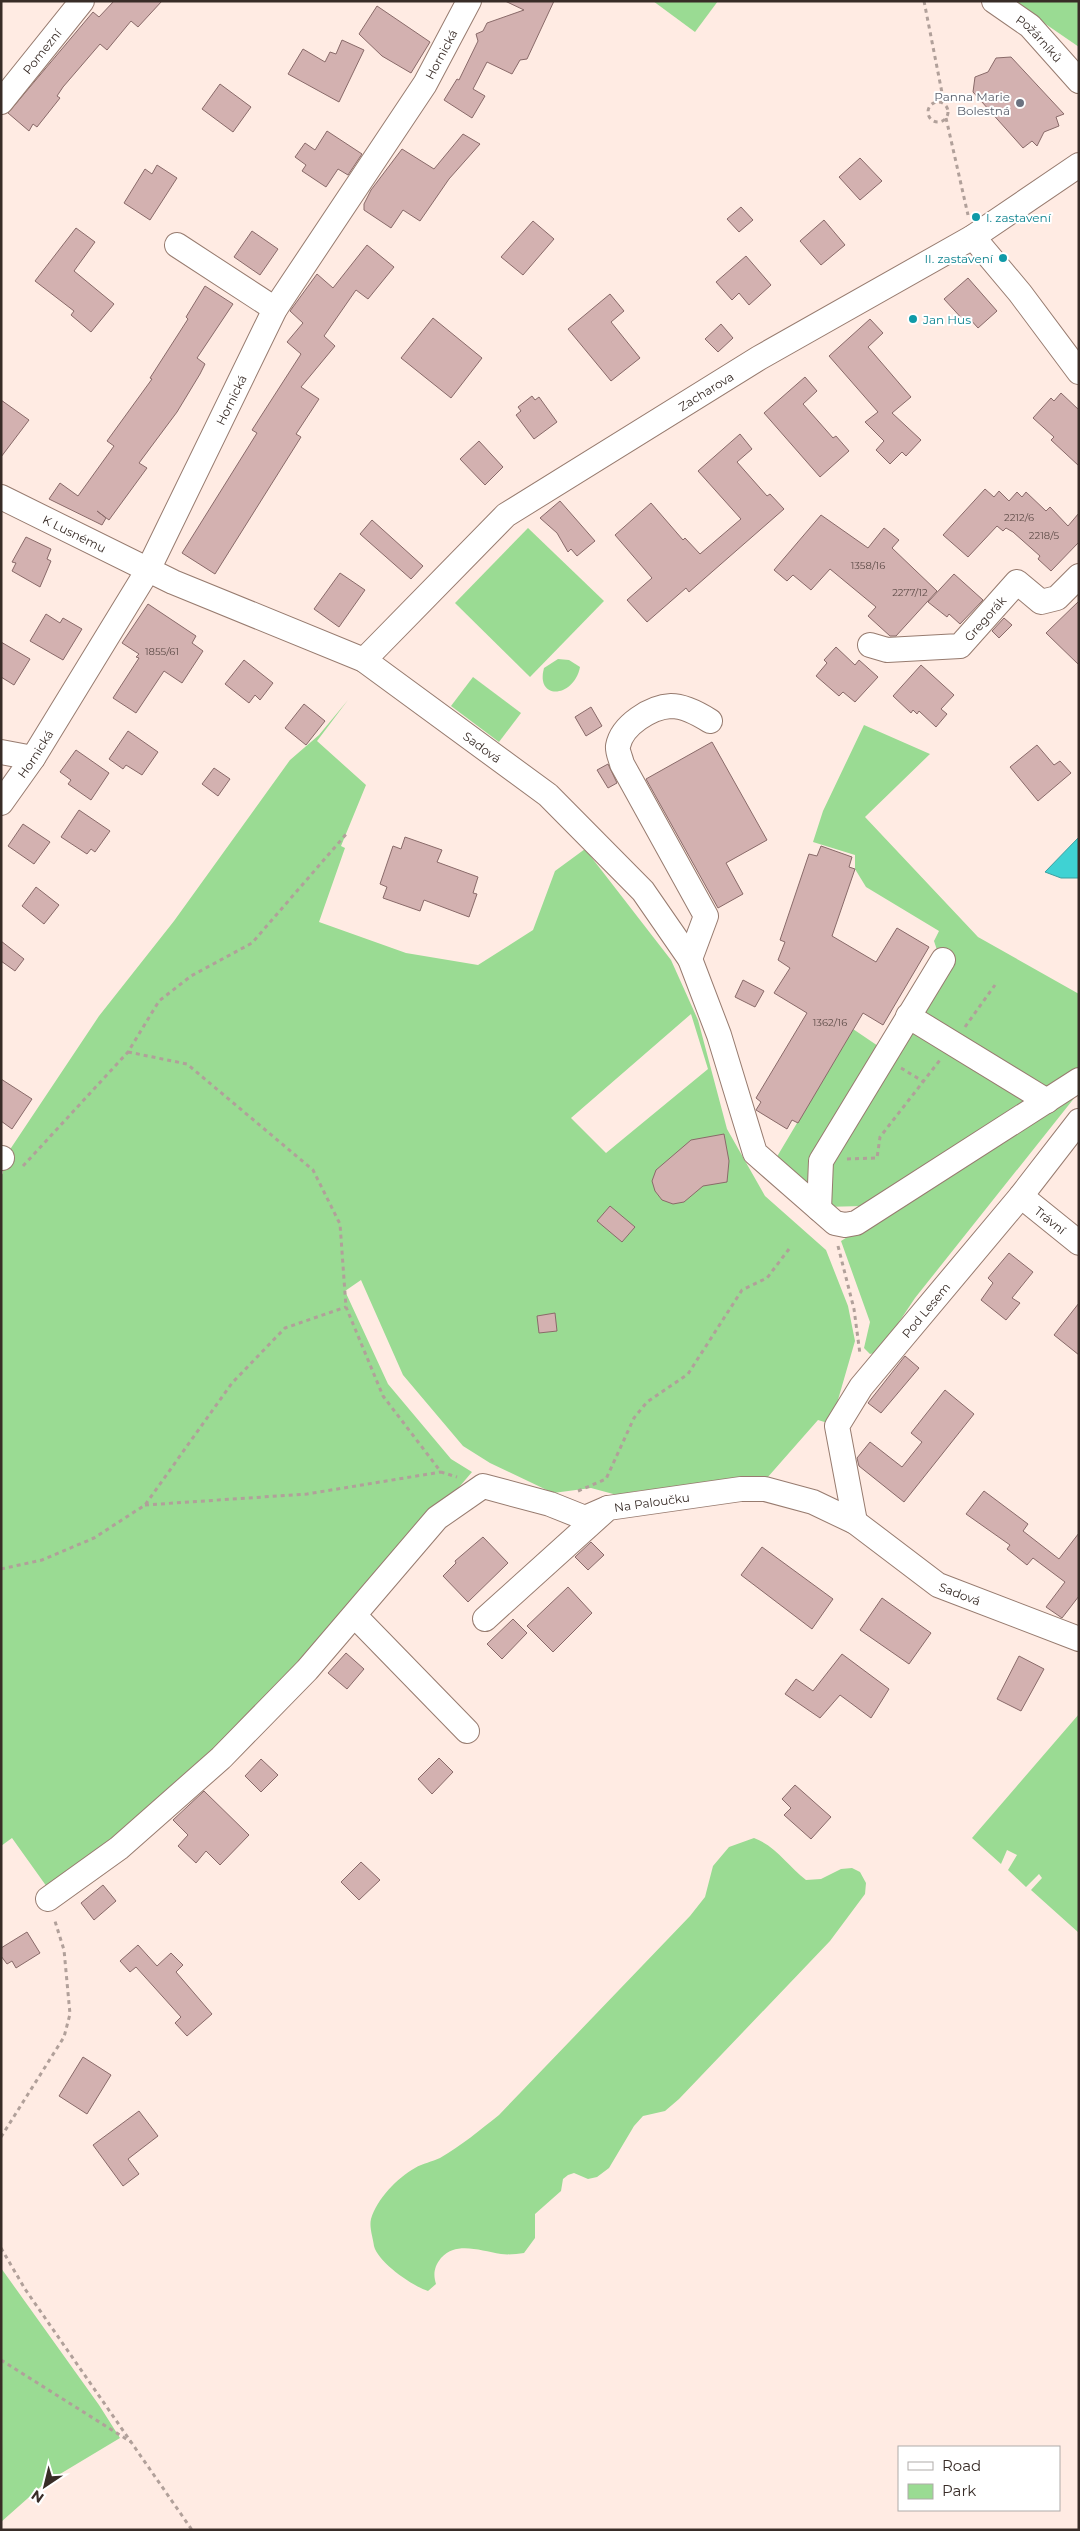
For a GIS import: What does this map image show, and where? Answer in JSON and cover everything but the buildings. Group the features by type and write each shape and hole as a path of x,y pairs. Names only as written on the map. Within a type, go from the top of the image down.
{"street":[{"name":"Pomezní","path":"1,102 82,1"},
{"name":"Hornická","path":"1,803 33,758 148,570 275,309 426,84 469,1"},
{"name":"Požárníků","path":"994,1 1030,26 1079,81"},
{"name":"Zacharova","path":"364,660 506,515 759,358 973,237 1079,165"},
{"path":"973,237 1020,293 1079,372"},
{"path":"177,245 275,309"},
{"name":"K Lusnému","path":"1,497 148,570"},
{"name":"Sadová","path":"148,570 364,660 548,795 643,891 690,959 718,1035 756,1152 827,1216"},
{"name":"Gregorák","path":"870,645 887,650 960,646 1017,582 1041,602 1057,598 1079,576"},
{"path":"690,959 706,916 622,764 618,746 626,729 649,712 671,706 697,712 710,721"},
{"path":"1,752 33,758"},
{"path":"943,960 821,1160 827,1216 845,1225 856,1223 1079,1080"},
{"path":"908,1016 1047,1101"},
{"name":"Pod Lesem","path":"855,1522 837,1426 861,1387 1021,1196 1079,1121"},
{"name":"Trávní","path":"1021,1196 1079,1243"},
{"path":"48,1898 120,1848 222,1758 356,1616 437,1518 484,1486 550,1504 585,1518 608,1508"},
{"name":"Na Paloučku","path":"485,1619 608,1508 740,1489 765,1489 813,1502 855,1522"},
{"name":"Sadová","path":"855,1522 938,1585 1079,1639"},
{"path":"356,1616 467,1731"}],"path":[{"path":"924,1 944,103 948,108 946,118 973,237"},
{"path":"944,103 934,102 930,106 928,116 933,121 939,123 946,118"},
{"path":"2,1158 19,1170 128,1052 159,1001 191,976 252,943 348,832"},
{"path":"876,1158 880,1137 953,1044 995,985"},
{"path":"128,1052 187,1064 313,1170 340,1224 346,1307 383,1396 441,1472"},
{"path":"827,1216 836,1240 854,1309 860,1344 861,1387"},
{"path":"550,1504 606,1478 634,1418 647,1402 688,1374 742,1290 767,1278 789,1250"},
{"path":"1,1570 42,1560 94,1538 145,1505 232,1383 285,1328 346,1307"},
{"path":"145,1505 307,1494 441,1472 484,1486"},
{"path":"1,2137 64,2037 70,2014 64,1950 48,1898"},
{"path":"1,2248 26,2288 192,2530"},
{"path":"1,2360 134,2444"}],"green space":[{"path":"653,1 718,1 695,32"},
{"path":"1012,1 1079,1 1079,47"},
{"path":"528,528 604,601 530,677 455,603"},
{"path":"558,659 569,660 580,667 571,685 564,690 556,691 550,690 545,686 543,679 544,668"},
{"path":"473,677 521,713 499,742 451,706"},
{"path":"348,700 317,741 366,785 341,846 345,848 319,922 406,953 478,965 533,930 555,871 585,849 671,960 698,1020 727,1129 765,1196 826,1250 848,1306 855,1341 831,1424 818,1420 767,1478 637,1491 617,1495 591,1488 553,1493 490,1463 463,1446 403,1375 361,1280 345,1291 388,1384 451,1459 472,1472 336,1631 257,1714 52,1894 12,1838 1,1846 1,1176 3,1173 1,1163 99,1016 174,921 290,760 319,735","holes":["691,1014 708,1069 606,1153 571,1118"]},
{"path":"864,725 930,754 865,817 978,937 1079,994 1079,1068 864,1206 822,1207 775,1160 853,1029 881,1048 938,953 934,941 939,931 866,887 855,869 855,855 813,842 823,811"},
{"path":"1079,1092 915,1298 879,1352 870,1354 864,1348 870,1322 841,1241"},
{"path":"1079,1714 1079,1933 1031,1890 1042,1878 1039,1874 1026,1887 1008,1870 1017,1855 1007,1850 1001,1864 972,1838"},
{"path":"754,1838 769,1846 806,1880 821,1879 841,1869 852,1868 860,1872 866,1883 865,1894 830,1941 679,2099 665,2111 643,2116 634,2126 609,2168 597,2177 588,2179 574,2173 563,2179 561,2191 535,2214 535,2238 524,2253 504,2254 469,2248 454,2250 447,2253 439,2261 435,2271 436,2284 428,2291 396,2273 377,2252 371,2229 371,2219 374,2211 388,2190 408,2172 448,2153 499,2115 690,1916 705,1897 713,1866 729,1847"},
{"path":"1,2268 99,2405 120,2438 45,2483 1,2522"}],"water":[{"path":"1079,837 1079,878 1061,878 1045,872"}],"place":[{"name":"Panna Marie Bolestná","path":"1020,103"},
{"name":"I. zastavení","path":"976,217"},
{"name":"II. zastavení","path":"1003,258"},
{"name":"Jan Hus","path":"913,319"}]}
